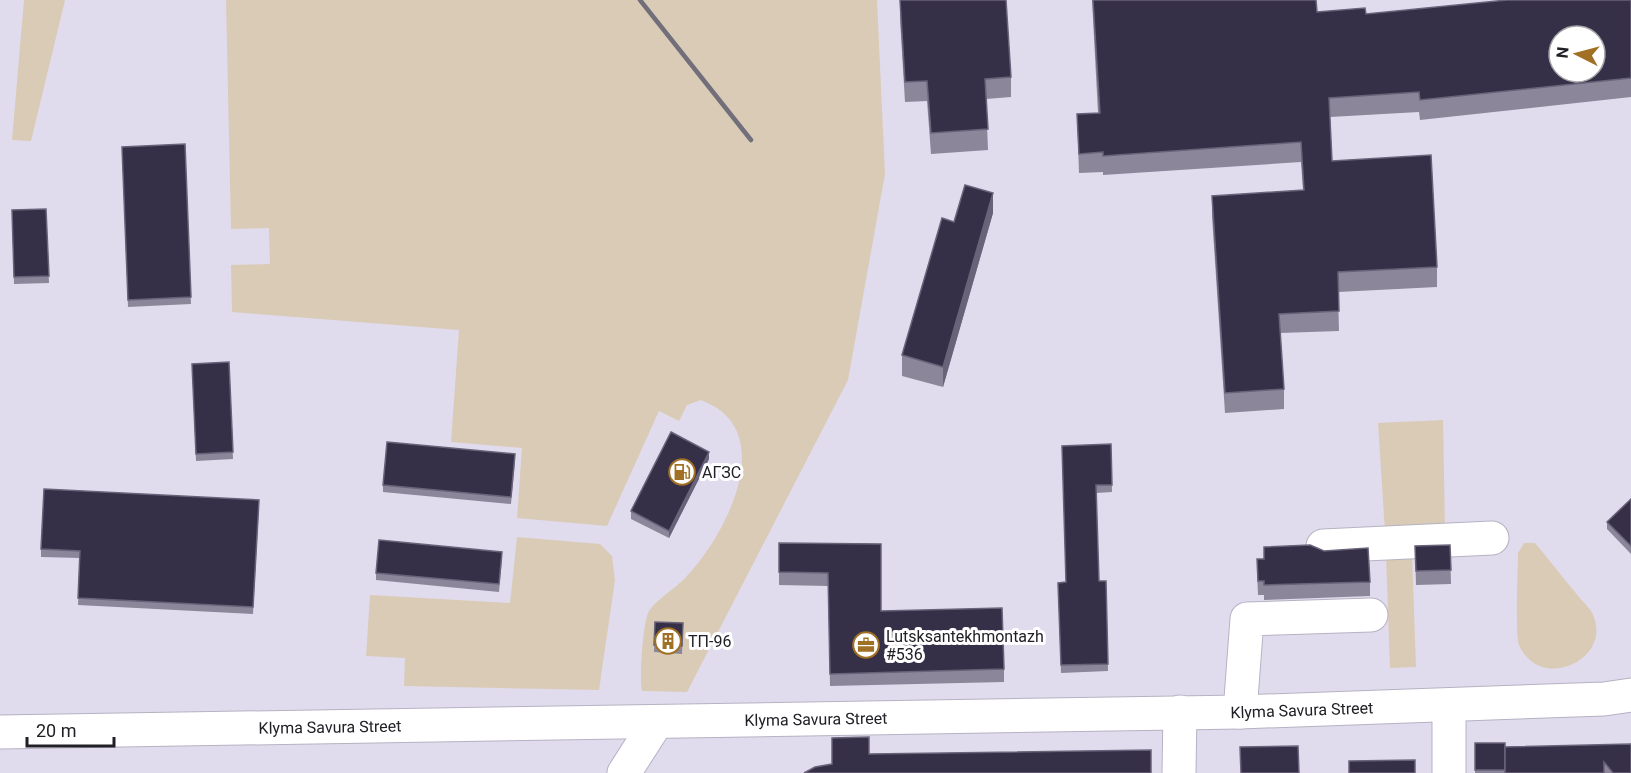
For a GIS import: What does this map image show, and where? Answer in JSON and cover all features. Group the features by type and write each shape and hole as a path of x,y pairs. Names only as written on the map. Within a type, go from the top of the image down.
{"street":[{"path":"1323,546 1492,538"},
{"path":"1240,712 1247,619 1371,615"},
{"name":"Klyma Savura Street","path":"0,732 1240,712 1604,699 1631,694"},
{"path":"1449,705 1449,773"},
{"path":"1179,773 1180,712"},
{"path":"624,773 656,723"}],"shaded area":[{"path":"24,0 65,0 31,141 12,140"},
{"path":"226,0 877,0 885,174 848,380 687,692 642,691 641,663 645,626 649,611 682,581 699,561 725,520 735,496 741,472 741,449 735,428 721,411 701,400 687,405 679,421 659,411 607,526 517,518 522,448 451,442 459,330 232,312 231,265 270,264 269,228 231,229"},
{"path":"1443,420 1445,530 1385,532 1378,423"},
{"path":"517,537 600,544 612,556 615,580 599,690 404,686 405,658 366,656 370,595 510,603"},
{"path":"1524,543 1535,543 1593,615 1596,631 1593,645 1584,657 1571,665 1557,668 1542,667 1529,659 1519,645 1518,553"},
{"path":"1412,554 1416,667 1390,668 1386,555"}],"building":[{"path":"900,0 1006,0 1011,77 985,79 988,129 931,133 927,81 905,82"},
{"path":"1093,0 1316,0 1317,12 1365,8 1366,14 1507,0 1631,0 1631,78 1607,81 1607,24 1547,24 1547,84 1573,84 1420,100 1419,92 1329,98 1332,161 1431,155 1437,267 1338,272 1339,311 1279,314 1284,389 1225,393 1212,196 1304,190 1301,142 1103,156 1103,152 1079,154 1077,114 1100,113"},
{"path":"185,144 191,297 128,300 122,147"},
{"path":"965,185 993,193 943,367 902,355 942,218 954,222"},
{"path":"46,209 49,276 14,277 12,210"},
{"path":"229,362 233,452 196,454 192,364"},
{"path":"671,432 709,452 669,531 631,511"},
{"path":"387,442 515,454 511,497 383,485"},
{"path":"1111,444 1112,485 1096,485 1099,581 1106,581 1108,664 1061,665 1058,583 1066,582 1062,446"},
{"path":"44,489 259,500 253,607 78,598 80,551 41,549"},
{"path":"1631,499 1631,546 1607,522"},
{"path":"379,540 502,552 499,584 376,573"},
{"path":"779,543 881,544 881,611 1002,608 1004,669 830,674 828,573 779,572"},
{"path":"1310,545 1324,551 1368,548 1370,582 1264,585 1264,581 1258,581 1257,559 1264,559 1264,547"},
{"path":"1450,545 1451,570 1416,571 1415,546"},
{"name":"ТП-96","path":"655,622 683,623 682,646 654,645"},
{"path":"869,737 869,754 1151,750 1151,773 804,773 815,767 832,764 832,738"},
{"path":"1475,743 1505,743 1505,770 1475,770"},
{"path":"1631,744 1631,773 1613,773 1604,762 1604,773 1505,773 1505,747"},
{"path":"1298,746 1299,773 1241,773 1240,747"},
{"path":"1415,760 1415,773 1349,773 1349,761"}],"railway":[{"path":"640,0 751,140"}],"place":[{"name":"АГЗС","path":"682,472"},
{"name":"ТП-96","path":"668,641"},
{"name":"Lutsksantekhmontazh #536","path":"866,645"}]}
